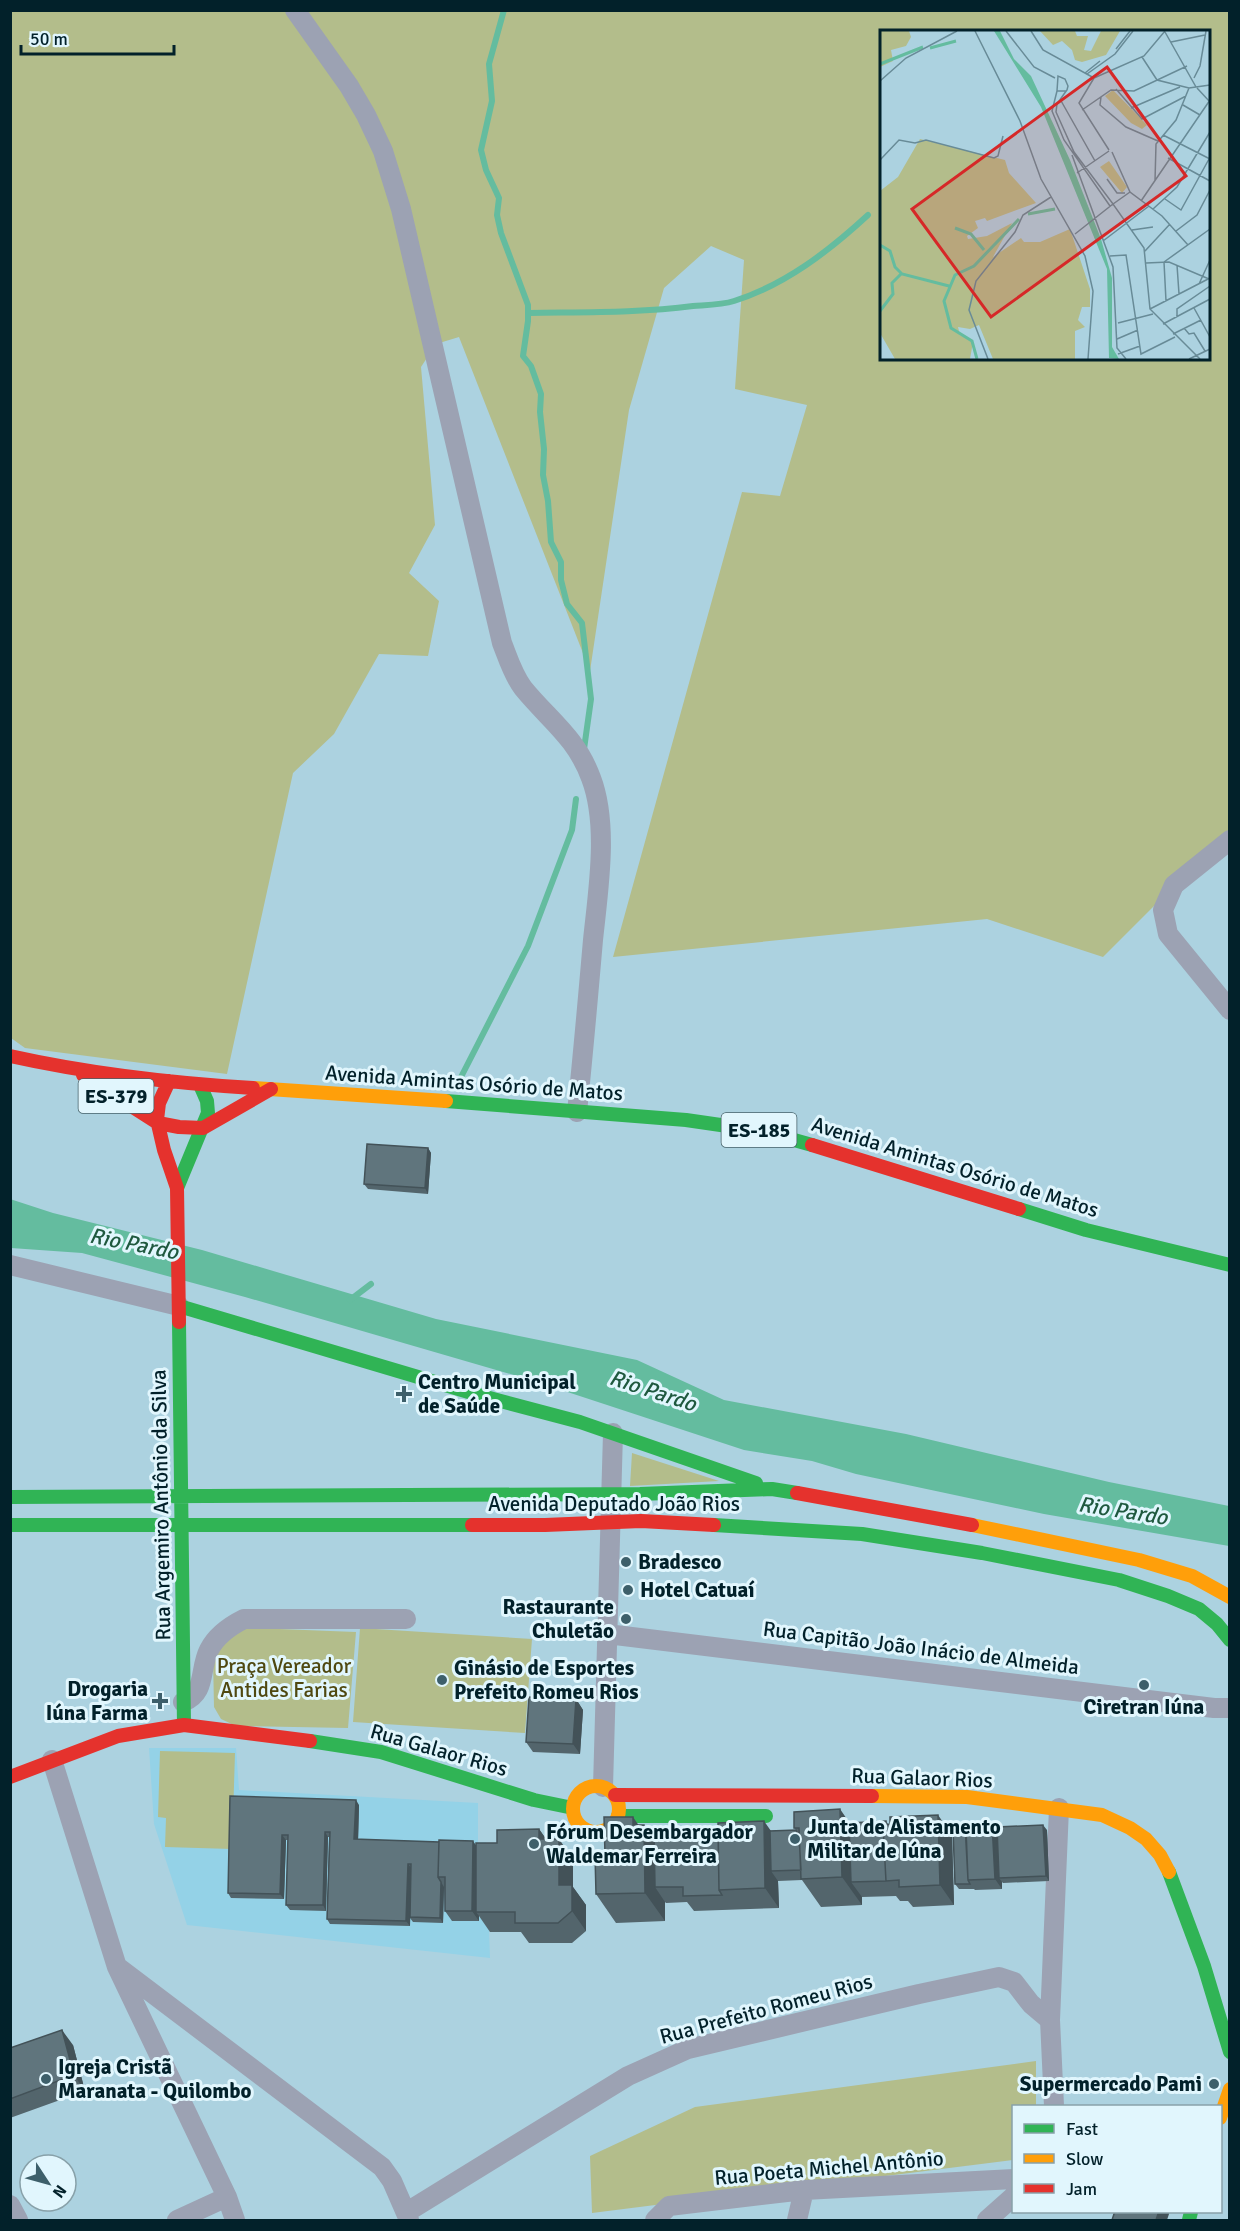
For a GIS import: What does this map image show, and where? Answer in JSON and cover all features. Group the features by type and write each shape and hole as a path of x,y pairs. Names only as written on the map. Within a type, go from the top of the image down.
{"street":[{"path":"295,10 349,86 383,151 401,209 502,643 522,687 565,732 577,748 597,796 600,822 598,882 577,1112"},
{"path":"1230,840 1174,885 1163,910 1168,934 1230,1010"},
{"name":"ES-185","path":"10,1056 74,1070 200,1085 271,1089"},
{"name":"ES-379","path":"74,1070 158,1123"},
{"name":"ES-379","path":"169,1080 159,1102 158,1123 177,1193"},
{"name":"ES-379","path":"177,1193 203,1128 208,1106 200,1085"},
{"path":"158,1123 203,1128 271,1089"},
{"name":"Avenida Amintas Osório de Matos","path":"271,1089 704,1122 762,1131 836,1151 1086,1230 1230,1266"},
{"name":"Rua Argemiro Antônio da Silva","path":"177,1193 184,1725"},
{"path":"10,1265 179,1306 613,1433 772,1489"},
{"path":"573,1808 574,1815 582,1828 596,1832 610,1828 618,1816 618,1801 609,1791 607,1634 613,1433"},
{"name":"Avenida Deputado João Rios","path":"10,1497 640,1494 772,1489 927,1515 1138,1560 1192,1576 1230,1597"},
{"name":"Avenida Deputado João Rios","path":"10,1524 545,1525 641,1521 694,1522 842,1532 982,1554 1079,1572 1150,1589 1199,1609 1217,1624 1230,1640"},
{"path":"183,1702 199,1690 205,1660 214,1641 233,1624 244,1619 406,1619"},
{"name":"Rua Capitão João Inácio de Almeida","path":"607,1634 1202,1707 1230,1708"},
{"name":"Rua Galaor Rios","path":"10,1777 118,1736 184,1725 381,1752 534,1800 573,1808 575,1800 586,1788 609,1791 967,1797 1102,1815 1122,1824 1147,1840 1158,1853 1172,1878 1203,1958 1230,2052"},
{"path":"52,1760 117,1967 227,2197 235,2220"},
{"name":"Rua Galaor Rios","path":"975,1812 1013,1803"},
{"path":"1053,2105 1050,2020 1059,1808"},
{"path":"618,1816 779,1816"},
{"path":"117,1967 382,2167 392,2181 408,2216"},
{"name":"Rua Prefeito Romeu Rios","path":"408,2216 628,2076 688,2049 999,1977 1014,1982 1031,2004 1050,2020"},
{"path":"1222,2115 1230,2089"},
{"name":"Rua Poeta Michel Antônio","path":"655,2220 669,2206 804,2190 1012,2179"},
{"path":"797,2220 804,2190"},
{"path":"177,2220 227,2197"},
{"path":"987,2220 1012,2198"},
{"path":"10,2205 18,2220"}],"shaded area":[{"path":"149,1748 236,1748 239,1790 478,1803 478,1842 486,1842 490,1958 187,1925 154,1824"}],"green space":[{"path":"11,11 1229,11 1229,846 1168,892 1103,957 987,919 613,957 742,492 780,496 807,405 735,389 744,260 711,246 664,288 629,410 590,671 459,337 436,344 421,367 435,525 409,573 439,601 428,656 379,654 334,734 293,773 227,1074 25,1048 11,1038"},
{"path":"632,1453 719,1481 630,1486"},
{"name":"Ginásio de Esportes Prefeito Romeu Rios","path":"360,1628 532,1639 525,1733 353,1722"},
{"name":"Praça Vereador Antides Farias","path":"243,1629 356,1632 348,1728 236,1726 221,1719 214,1707 213,1658 221,1643"},
{"path":"160,1751 235,1753 232,1849 165,1847 166,1818 158,1817"},
{"path":"1036,2061 1036,2105 1012,2105 1012,2160 592,2213 590,2156 695,2107"}],"water":[{"name":"Rio Pardo","path":"10,1199 53,1213 202,1250 436,1319 637,1360 724,1400 906,1434 1109,1482 1229,1506 1229,1546 1044,1514 856,1474 812,1461 744,1450 531,1380 245,1297 82,1253 11,1248"}],"building":[{"path":"367,1144 428,1148 425,1188 364,1184"},
{"path":"529,1697 576,1699 573,1744 526,1742"},
{"path":"230,1796 356,1800 354,1839 439,1842 440,1918 410,1917 411,1864 408,1864 406,1921 327,1919 330,1832 325,1832 323,1905 286,1905 288,1835 282,1835 280,1894 228,1893"},
{"path":"840,1809 842,1877 801,1879 799,1828 794,1828 794,1812"},
{"path":"938,1815 940,1885 899,1887 899,1880 886,1881 883,1825 890,1824 890,1817"},
{"path":"604,1817 633,1817 633,1825 644,1825 645,1893 596,1894 595,1855 605,1855"},
{"path":"764,1821 765,1888 719,1890 718,1823"},
{"path":"886,1821 886,1825 883,1825 886,1881 851,1882 849,1823"},
{"path":"992,1823 995,1879 968,1880 965,1824"},
{"path":"1043,1825 1046,1876 999,1878 997,1827"},
{"path":"718,1828 719,1890 722,1895 683,1896 683,1887 655,1887 654,1833 682,1833 682,1829"},
{"path":"539,1829 539,1839 559,1839 559,1885 572,1885 572,1911 558,1923 515,1923 515,1912 476,1912 476,1843 497,1843 497,1830"},
{"path":"953,1829 966,1829 970,1884 955,1884"},
{"path":"796,1830 799,1836 801,1870 771,1871 770,1831"},
{"path":"439,1840 473,1841 472,1911 445,1911 445,1877 438,1877"},
{"path":"62,2030 74,2075 10,2099 10,2048"},
{"path":"1114,2213 1158,2213 1156,2220 1112,2220"}],"waterway":[{"path":"504,10 489,64 492,101 481,150 486,170 499,198 497,215 501,233 528,305 523,356 531,366 541,394 543,475 548,501 551,542 561,562 561,580 567,604 582,623 591,699 584,749"},
{"path":"529,313 652,310 734,301 789,276 822,254 868,215"},
{"path":"459,1081 528,946 572,830 576,799"},
{"path":"350,1300 371,1284"}],"traffic: fast":[{"path":"177,1188 208,1113 207,1101 200,1085"},
{"path":"446,1101 686,1120 762,1131 812,1145"},
{"path":"1019,1209 1086,1230 1230,1265"},
{"path":"179,1306 482,1396 580,1422 756,1483"},
{"path":"179,1322 184,1725"},
{"path":"10,1497 640,1494 772,1489 797,1493"},
{"path":"10,1525 472,1525"},
{"path":"714,1525 862,1534 982,1553 1119,1580 1199,1609 1217,1624 1230,1640"},
{"path":"310,1741 381,1752 534,1800 573,1808"},
{"path":"618,1816 766,1816"},
{"path":"1169,1872 1204,1966 1230,2052"},
{"path":"1189,2220 1191,2213"}],"traffic: slow":[{"path":"253,1088 446,1101"},
{"path":"972,1525 1139,1560 1192,1576 1230,1597"},
{"path":"596,1786 612,1793 619,1809 612,1825 596,1832 580,1825 573,1809 580,1793 596,1786"},
{"path":"872,1796 967,1797 1102,1815 1130,1828 1146,1839 1160,1855 1169,1872"},
{"path":"1222,2112 1230,2089"}],"traffic: jam":[{"path":"10,1056 131,1077 253,1088"},
{"path":"83,1075 158,1123 179,1127 203,1128 271,1089"},
{"path":"169,1081 159,1103 157,1120 177,1188 179,1322"},
{"path":"812,1145 1019,1209"},
{"path":"797,1493 972,1525"},
{"path":"472,1525 641,1521 714,1525"},
{"path":"10,1777 118,1736 184,1725 310,1741"},
{"path":"615,1795 872,1796"}],"place":[{"name":"Centro Municipal de Saúde","path":"404,1394"},
{"name":"Bradesco","path":"626,1562"},
{"name":"Hotel Catuaí","path":"628,1590"},
{"name":"Rastaurante Chuletão","path":"626,1619"},
{"name":"Ginásio de Esportes Prefeito Romeu Rios","path":"442,1680"},
{"name":"Ciretran Iúna","path":"1144,1685"},
{"name":"Drogaria Iúna Farma","path":"160,1701"},
{"name":"Junta de Alistamento Militar de Iúna","path":"795,1839"},
{"name":"Fórum Desembargador Waldemar Ferreira","path":"534,1844"},
{"name":"Igreja Cristã Maranata - Quilombo","path":"46,2079"},
{"name":"Supermercado Pami","path":"1214,2084"}]}
